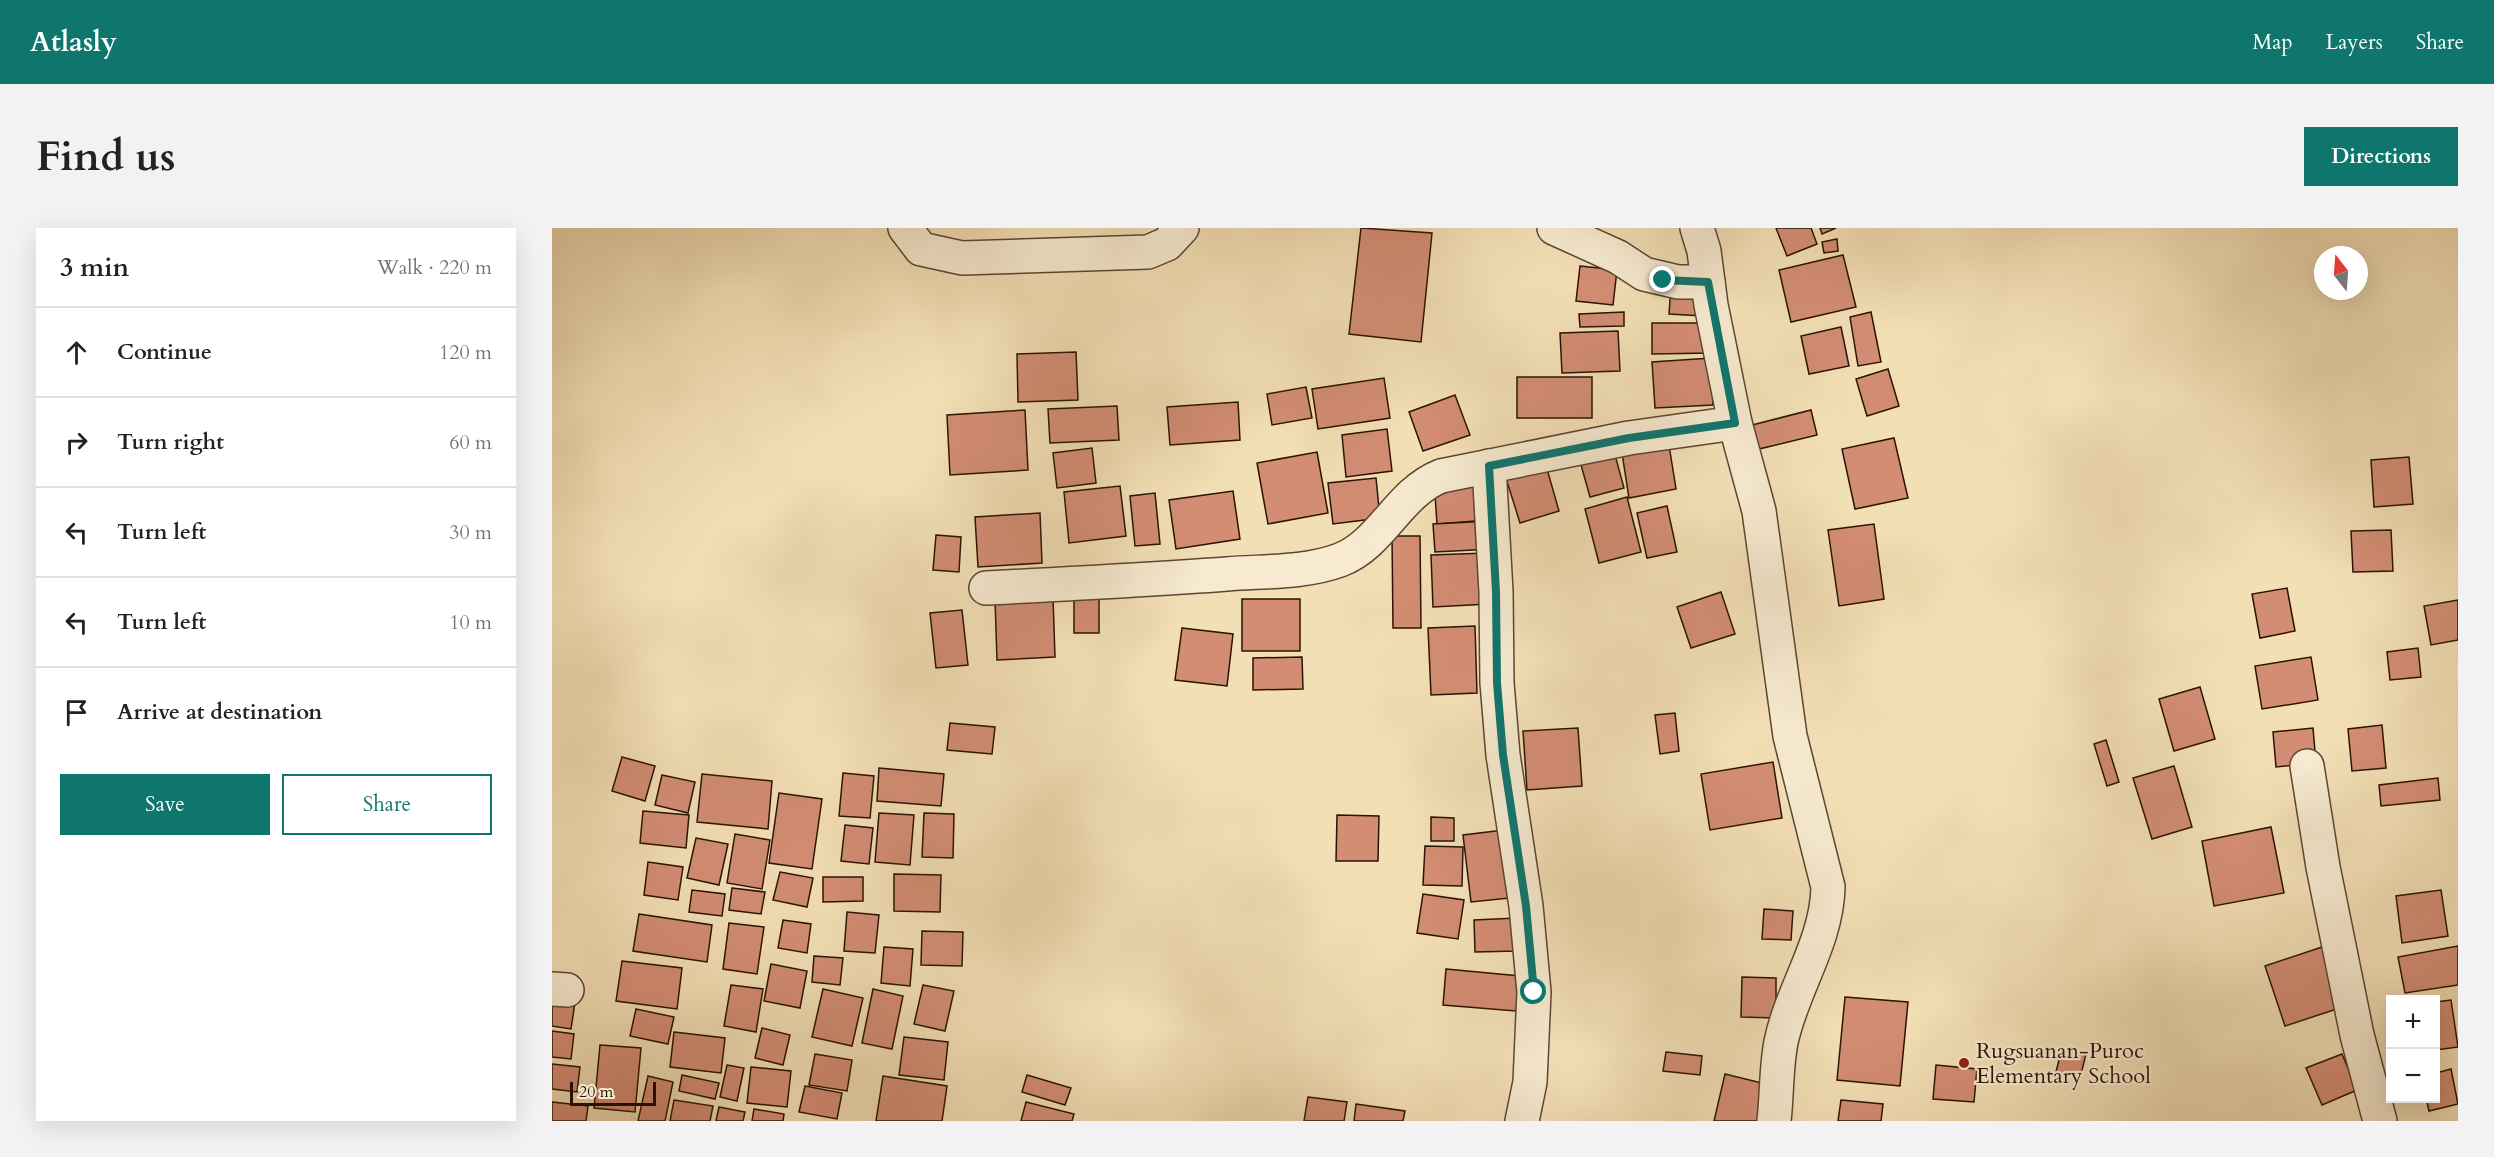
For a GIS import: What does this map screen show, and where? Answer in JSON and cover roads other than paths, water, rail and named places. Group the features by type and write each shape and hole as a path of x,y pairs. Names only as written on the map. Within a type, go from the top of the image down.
{"street":[{"path":"905,228 921,249 962,258 1148,252 1167,244 1182,228"},
{"path":"1554,228 1618,256 1644,274 1670,281 1708,282"},
{"path":"1697,228 1704,251 1735,423 1759,511 1790,736 1828,887 1827,908 1822,929 1801,980 1781,1042 1774,1121"},
{"path":"986,588 1119,582 1314,567 1341,560 1361,549 1415,491 1429,481 1489,466 1629,438 1735,423"},
{"path":"1489,466 1496,592 1497,683 1502,745 1526,906 1534,992 1530,1082 1522,1121"},
{"path":"2307,766 2323,867 2357,1035 2380,1121"}],"place":[{"name":"Rugsuanan-Puroc Elementary School","path":"1964,1063"}]}
